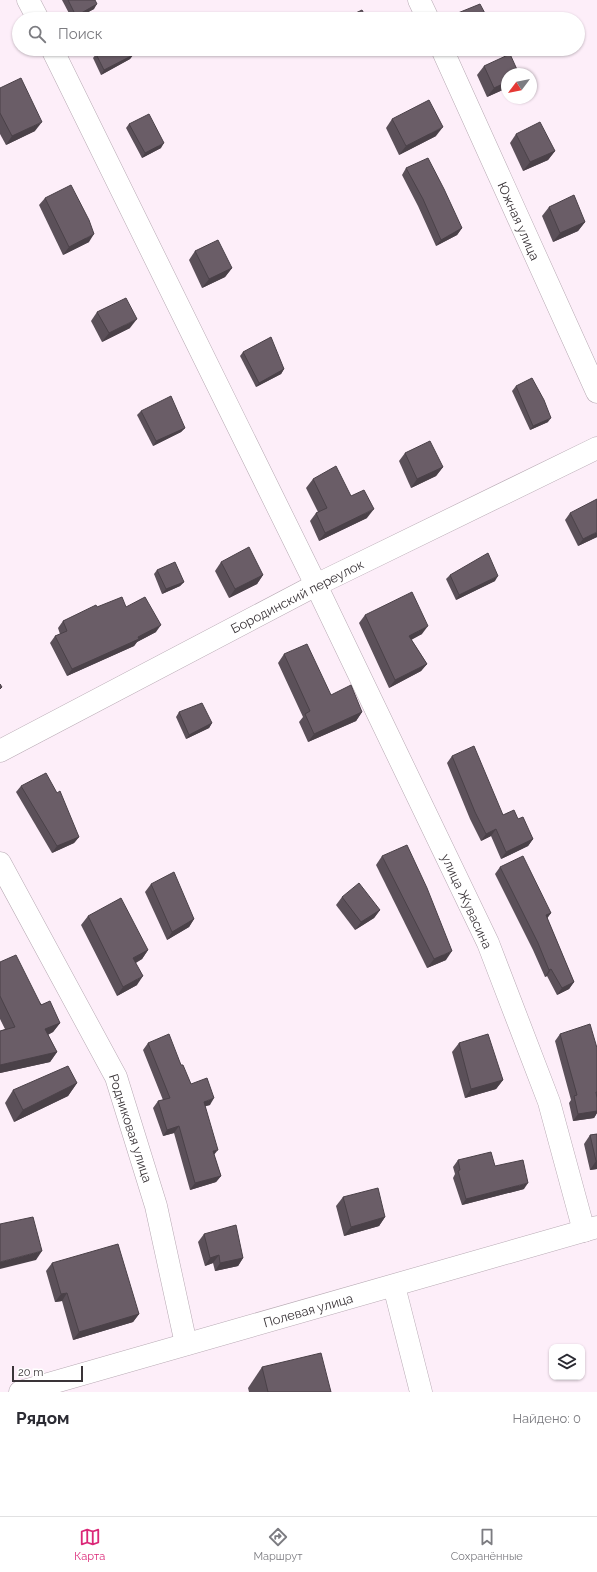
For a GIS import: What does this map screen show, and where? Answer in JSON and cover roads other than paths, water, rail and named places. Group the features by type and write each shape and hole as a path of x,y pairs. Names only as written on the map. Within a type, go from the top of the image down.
{"street":[{"path":"28,0 34,12"},
{"path":"419,0 425,12"},
{"name":"улица Жувасина","path":"55,56 316,585 488,944 548,1102 590,1229"},
{"name":"Южная улица","path":"445,56 597,392"},
{"name":"Бородинский переулок","path":"0,750 316,585 597,448"},
{"name":"Родниковая улица","path":"0,863 116,1077 156,1206 186,1344"},
{"name":"Полевая улица","path":"20,1392 590,1229"},
{"path":"394,1286 421,1392"}]}
